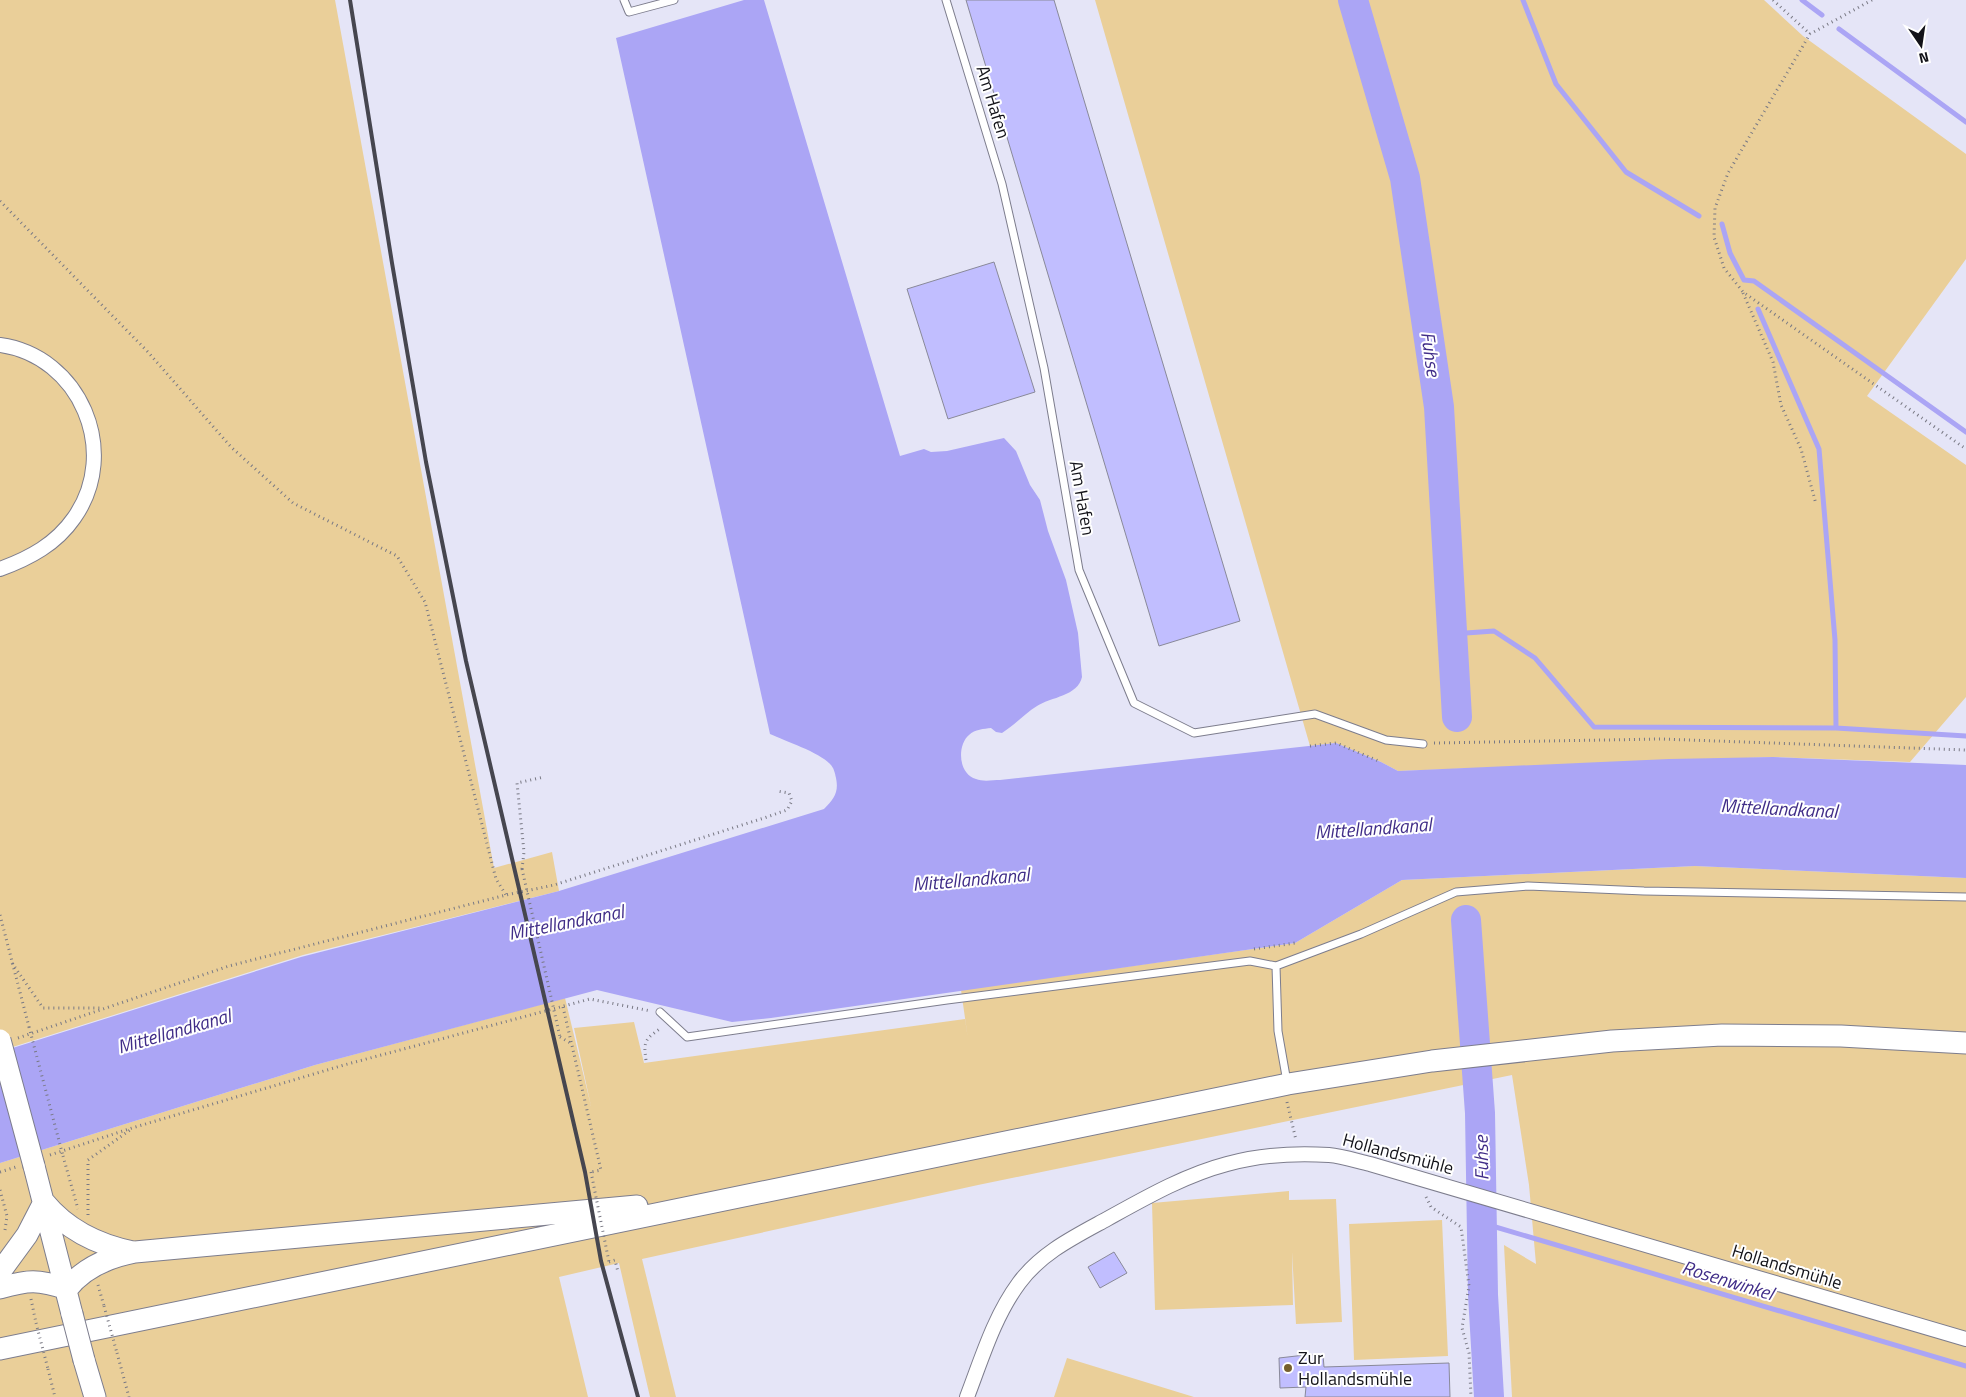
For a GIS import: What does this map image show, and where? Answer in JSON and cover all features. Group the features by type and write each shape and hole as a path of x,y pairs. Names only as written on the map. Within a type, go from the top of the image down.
{"main road":[{"path":"0,1349 1288,1084 1432,1060 1612,1041 1722,1035 1841,1036 1966,1042"},
{"path":"8,1039 33,1162 95,1397"},
{"path":"67,1289 78,1276 93,1266 114,1257 135,1252 740,1197"},
{"path":"44,1202 64,1222 85,1236 110,1246 135,1252"},
{"path":"0,1272 27,1235 44,1202"},
{"path":"0,1288 31,1281 47,1282 67,1289"}],"street":[{"path":"0,345 22,350 36,356 61,375 72,387 81,400 90,422 94,446 94,462 92,478 85,498 66,529 34,555 0,569"},
{"name":"Hollandsmühle","path":"967,1397 999,1314 1019,1282 1044,1255 1125,1209 1181,1181 1227,1164 1260,1157 1330,1155 1370,1164 1525,1208 1966,1340"}],"lane":[{"path":"624,0 629,12 674,0"},
{"name":"Am Hafen","path":"946,0 1004,194 1044,368 1079,570 1134,702 1194,733 1315,714 1386,740 1423,744"},
{"path":"660,1012 687,1037 947,1000 1250,961 1276,966 1361,934 1456,892 1528,886 1654,891 1966,897"},
{"path":"1276,966 1278,1031 1288,1084"}],"path":[{"path":"1773,0 1810,34"},
{"path":"1816,504 1801,449 1781,405 1773,362 1743,292 1724,268 1714,237 1715,208 1728,173 1810,34 1872,0"},
{"path":"0,201 148,352 231,447 286,497 294,503 397,556 425,602 496,879 506,894"},
{"path":"1743,292 1966,449"},
{"path":"1423,744 1660,739 1966,750"},
{"path":"1310,746 1336,743 1381,762"},
{"path":"544,777 517,783 524,852 522,869 560,1037 572,1044"},
{"path":"8,1039 229,966 506,894 554,885 787,810 792,802 789,793 777,791"},
{"path":"0,915 63,1156"},
{"path":"12,963 44,1008 105,1008"},
{"path":"0,1172 132,1128 344,1065 590,999 660,1012"},
{"path":"563,1007 601,1170 591,1172 609,1262 616,1260 618,1272"},
{"path":"646,1060 644,1046 648,1038 670,1021"},
{"path":"1288,1084 1287,1105 1299,1155"},
{"path":"81,1220 88,1215 88,1160 132,1128"},
{"path":"0,1190 7,1216 6,1229 3,1236"},
{"path":"1431,1207 1461,1227 1468,1286 1462,1328 1469,1353 1471,1397"},
{"path":"104,1306 129,1397"},
{"path":"36,1323 55,1397"}],"shaded area":[{"path":"0,0 335,0 494,868 552,852 559,891 303,955 0,1051"},
{"path":"1095,0 1764,0 1803,36 1966,154 1966,259 1867,396 1966,465 1966,697 1910,762 1773,757 1398,771 1336,743 1310,746"},
{"path":"1695,866 1966,878 1966,1397 1512,1397 1504,1245 1536,1264 1529,1185 1512,1075 978,1185 642,1259 676,1397 650,1397 619,1263 559,1277 588,1397 0,1397 0,1163 315,1065 565,998 591,1106 574,1028 634,1022 644,1063 965,1019 968,1039 961,990 1295,943 1402,880"},
{"path":"1289,1191 1289,1200 1336,1199 1342,1322 1296,1324 1292,1252 1293,1305 1155,1310 1152,1203"},
{"path":"1442,1220 1448,1356 1354,1360 1349,1224"},
{"path":"1067,1358 1194,1397 1054,1397"}],"water":[{"name":"Mittellandkanal","path":"744,0 764,0 900,456 924,449 931,452 947,451 1004,438 1016,451 1030,485 1040,500 1048,531 1066,580 1078,633 1082,677 1070,692 1037,706 1002,733 996,732 991,728 971,733 965,740 961,752 963,766 970,776 982,780 1000,780 1336,743 1398,771 1669,759 1773,757 1966,765 1966,878 1695,866 1402,880 1295,943 771,1018 732,1022 597,990 315,1065 0,1163 0,1052 301,957 559,891 824,809 833,798 837,783 830,764 810,751 770,734 616,38"}],"building":[{"path":"966,0 1054,0 1240,621 1159,646"},
{"path":"994,262 1035,392 948,419 907,289"},
{"path":"1114,1252 1127,1273 1100,1288 1088,1267"},
{"path":"1323,1355 1324,1367 1449,1363 1450,1397 1305,1397 1306,1387 1280,1388 1279,1358"}],"waterway":[{"name":"Fuhse","path":"1353,0 1405,178 1439,407 1457,717"},
{"path":"1523,0 1556,84 1626,172 1699,216"},
{"path":"1802,0 1822,15"},
{"path":"1839,29 1966,122"},
{"path":"1722,224 1730,253 1744,280 1754,281 1966,432"},
{"path":"1758,309 1819,449 1835,640 1836,728"},
{"path":"1452,634 1494,631 1535,658 1594,727 1836,728 1966,736"},
{"name":"Fuhse","path":"1466,920 1480,1113 1483,1295 1489,1397"},
{"name":"Rosenwinkel","path":"1482,1223 1966,1366"}],"railway":[{"path":"350,0 426,462 466,661 585,1172 601,1261 638,1397"}],"place":[{"name":"Zur Hollandsmühle","path":"1288,1368"}]}
